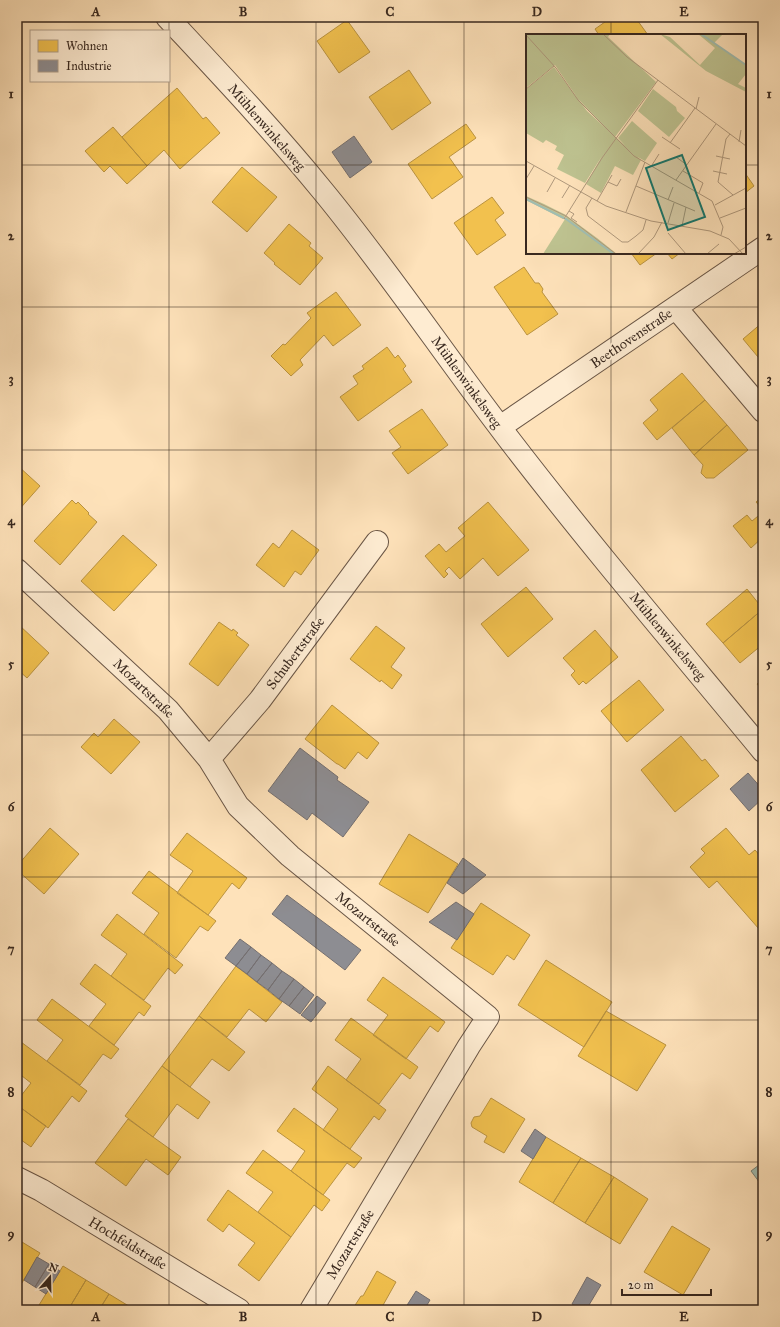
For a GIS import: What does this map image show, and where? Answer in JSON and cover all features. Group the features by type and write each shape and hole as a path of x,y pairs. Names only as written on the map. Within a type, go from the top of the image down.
{"street":[{"name":"Mühlenwinkelsweg","path":"167,17 249,105 323,191 385,271 500,427 577,527 763,751"},
{"name":"Beethovenstraße","path":"500,427 763,248"},
{"path":"676,308 763,411"},
{"name":"Schubertstraße","path":"208,759 260,700 377,542"},
{"name":"Mozartstraße","path":"17,570 168,710 208,759 238,806 290,856 488,1017 310,1310"},
{"name":"Hochfeldstraße","path":"17,1178 41,1190 238,1310"}],"shaded area":[{"path":"763,1162 763,1187 751,1171"}],"building: Wohnen":[{"path":"612,17 635,17 647,34 598,34 595,29"},
{"path":"347,20 370,52 339,73 317,41"},
{"path":"409,70 431,103 392,130 369,97"},
{"path":"177,88 203,119 206,117 220,133 180,169 164,150 147,166 122,137"},
{"path":"466,124 476,138 449,157 463,177 432,199 408,164"},
{"path":"113,127 147,166 127,184 110,166 104,172 85,151"},
{"path":"242,167 277,197 247,232 212,202"},
{"path":"746,174 754,186 746,192"},
{"path":"492,197 504,213 495,220 506,235 477,255 454,223"},
{"path":"289,224 311,243 309,246 323,258 300,285 274,264 275,263 264,253"},
{"path":"632,254 656,254 640,265"},
{"path":"668,254 679,254 672,259"},
{"path":"524,267 535,283 539,283 543,289 542,292 558,314 527,335 494,287"},
{"path":"336,292 361,325 333,346 324,335 300,360 303,365 291,376 271,356 283,344 285,345 311,318 307,313"},
{"path":"763,322 763,363 743,339"},
{"path":"387,347 395,358 398,355 406,366 403,369 412,382 358,421 340,397 358,384 353,376 364,369 362,366"},
{"path":"682,373 705,400 657,440 643,423 658,410 650,400"},
{"path":"705,400 727,425 694,455 672,428"},
{"path":"422,409 448,445 408,474 392,453 401,447 389,431"},
{"path":"727,425 748,450 714,478 706,478 701,473 703,465 694,455"},
{"path":"17,465 40,486 17,512"},
{"path":"763,496 763,510 756,502"},
{"path":"72,500 76,504 78,502 97,522 60,565 34,541"},
{"path":"488,502 529,550 498,576 483,558 460,579 449,567 445,571 448,574 444,578 425,556 439,544 446,552 465,536 458,528"},
{"path":"763,512 763,537 751,548 733,526 747,515 752,521"},
{"path":"292,530 319,550 301,575 295,571 284,587 256,565 273,543 279,548"},
{"path":"123,535 157,565 114,611 81,581"},
{"path":"526,587 553,619 508,657 481,624"},
{"path":"747,589 763,609 723,643 706,624"},
{"path":"763,609 763,644 740,663 723,643"},
{"path":"219,622 232,631 233,629 238,633 236,635 249,645 218,686 189,664"},
{"path":"19,625 49,653 27,678 17,669 17,627"},
{"path":"376,626 405,648 391,667 402,675 392,689 381,680 380,682 350,659"},
{"path":"595,630 618,657 586,684 583,681 579,685 571,675 575,671 563,658"},
{"path":"763,679 763,691 757,684"},
{"path":"639,680 664,710 627,742 601,711"},
{"path":"332,705 379,743 367,759 358,752 345,769 305,739"},
{"path":"114,719 140,742 111,774 81,747 94,733 98,737"},
{"path":"681,736 702,761 705,759 719,776 675,812 641,770"},
{"path":"50,828 79,854 44,894 17,870 17,866"},
{"path":"726,828 749,855 755,850 763,859 763,925 759,929 717,881 709,888 690,867 705,853 701,849"},
{"path":"187,833 247,878 239,889 232,883 208,915 177,893 193,871 170,855"},
{"path":"409,834 458,864 428,913 379,884"},
{"path":"149,871 216,921 208,931 200,926 176,958 144,934 159,913 132,893"},
{"path":"481,903 530,935 514,960 507,955 493,975 451,948"},
{"path":"117,914 183,965 175,974 168,968 144,1000 111,976 127,954 101,935"},
{"path":"546,960 612,1002 584,1047 518,1005"},
{"path":"95,964 151,1006 144,1016 139,1012 114,1045 89,1026 106,1004 80,984"},
{"path":"236,966 282,1002 266,1022 249,1009 227,1037 199,1016"},
{"path":"383,977 445,1022 438,1032 430,1026 406,1059 373,1035 388,1015 367,1000"},
{"path":"52,999 119,1049 111,1059 103,1054 80,1085 47,1061 63,1040 37,1020"},
{"path":"606,1011 666,1045 637,1091 578,1056"},
{"path":"199,1016 245,1052 229,1071 212,1059 190,1087 162,1066"},
{"path":"351,1018 418,1067 410,1079 402,1073 379,1104 346,1080 361,1059 335,1040"},
{"path":"21,1042 87,1091 79,1102 72,1096 48,1128 17,1105 17,1101 31,1083 17,1072 17,1048"},
{"path":"162,1066 210,1102 198,1119 177,1104 153,1137 125,1116"},
{"path":"328,1066 386,1110 379,1120 374,1116 350,1149 323,1130 338,1109 312,1089"},
{"path":"491,1098 525,1119 504,1153 484,1142 487,1136 472,1127 471,1123 474,1117 480,1116"},
{"path":"17,1105 46,1126 31,1147 17,1137"},
{"path":"294,1108 362,1158 354,1168 347,1163 323,1195 291,1171 305,1151 277,1131"},
{"path":"128,1119 181,1157 168,1175 146,1159 126,1186 95,1163"},
{"path":"546,1137 581,1158 553,1203 519,1182"},
{"path":"263,1150 330,1200 322,1211 314,1205 291,1237 258,1212 273,1192 246,1173"},
{"path":"581,1158 614,1177 585,1223 553,1203"},
{"path":"614,1177 648,1199 620,1244 585,1223"},
{"path":"228,1190 291,1237 259,1281 238,1265 255,1243 229,1224 223,1232 207,1220"},
{"path":"672,1226 710,1249 683,1295 644,1272"},
{"path":"17,1239 40,1253 17,1291"},
{"path":"63,1266 86,1280 68,1310 36,1310"},
{"path":"377,1271 396,1282 382,1307 386,1310 352,1310 361,1296 363,1296"},
{"path":"86,1280 109,1294 99,1310 68,1310"},
{"path":"109,1294 132,1308 131,1310 99,1310"}],"building: Industrie":[{"path":"354,136 372,162 350,178 332,152"},
{"path":"300,748 338,777 337,780 369,802 343,837 312,813 307,820 268,791"},
{"path":"748,773 763,790 763,798 749,811 730,789"},
{"path":"463,858 486,875 463,894 447,883"},
{"path":"287,895 361,950 345,970 272,914"},
{"path":"456,902 474,914 457,940 429,922"},
{"path":"240,939 251,947 236,966 225,958"},
{"path":"251,947 261,955 247,974 236,966"},
{"path":"261,955 272,963 257,982 247,974"},
{"path":"272,963 282,971 268,990 257,982"},
{"path":"282,971 294,979 279,999 268,990"},
{"path":"294,979 304,987 289,1006 279,999"},
{"path":"304,987 314,995 300,1014 289,1006"},
{"path":"317,996 326,1003 311,1022 301,1015"},
{"path":"535,1129 546,1137 533,1159 521,1151"},
{"path":"37,1257 49,1264 35,1287 24,1280"},
{"path":"49,1264 60,1271 46,1294 35,1287"},
{"path":"587,1277 601,1285 586,1310 582,1310 572,1304"},
{"path":"416,1291 430,1300 424,1310 404,1310"}]}
